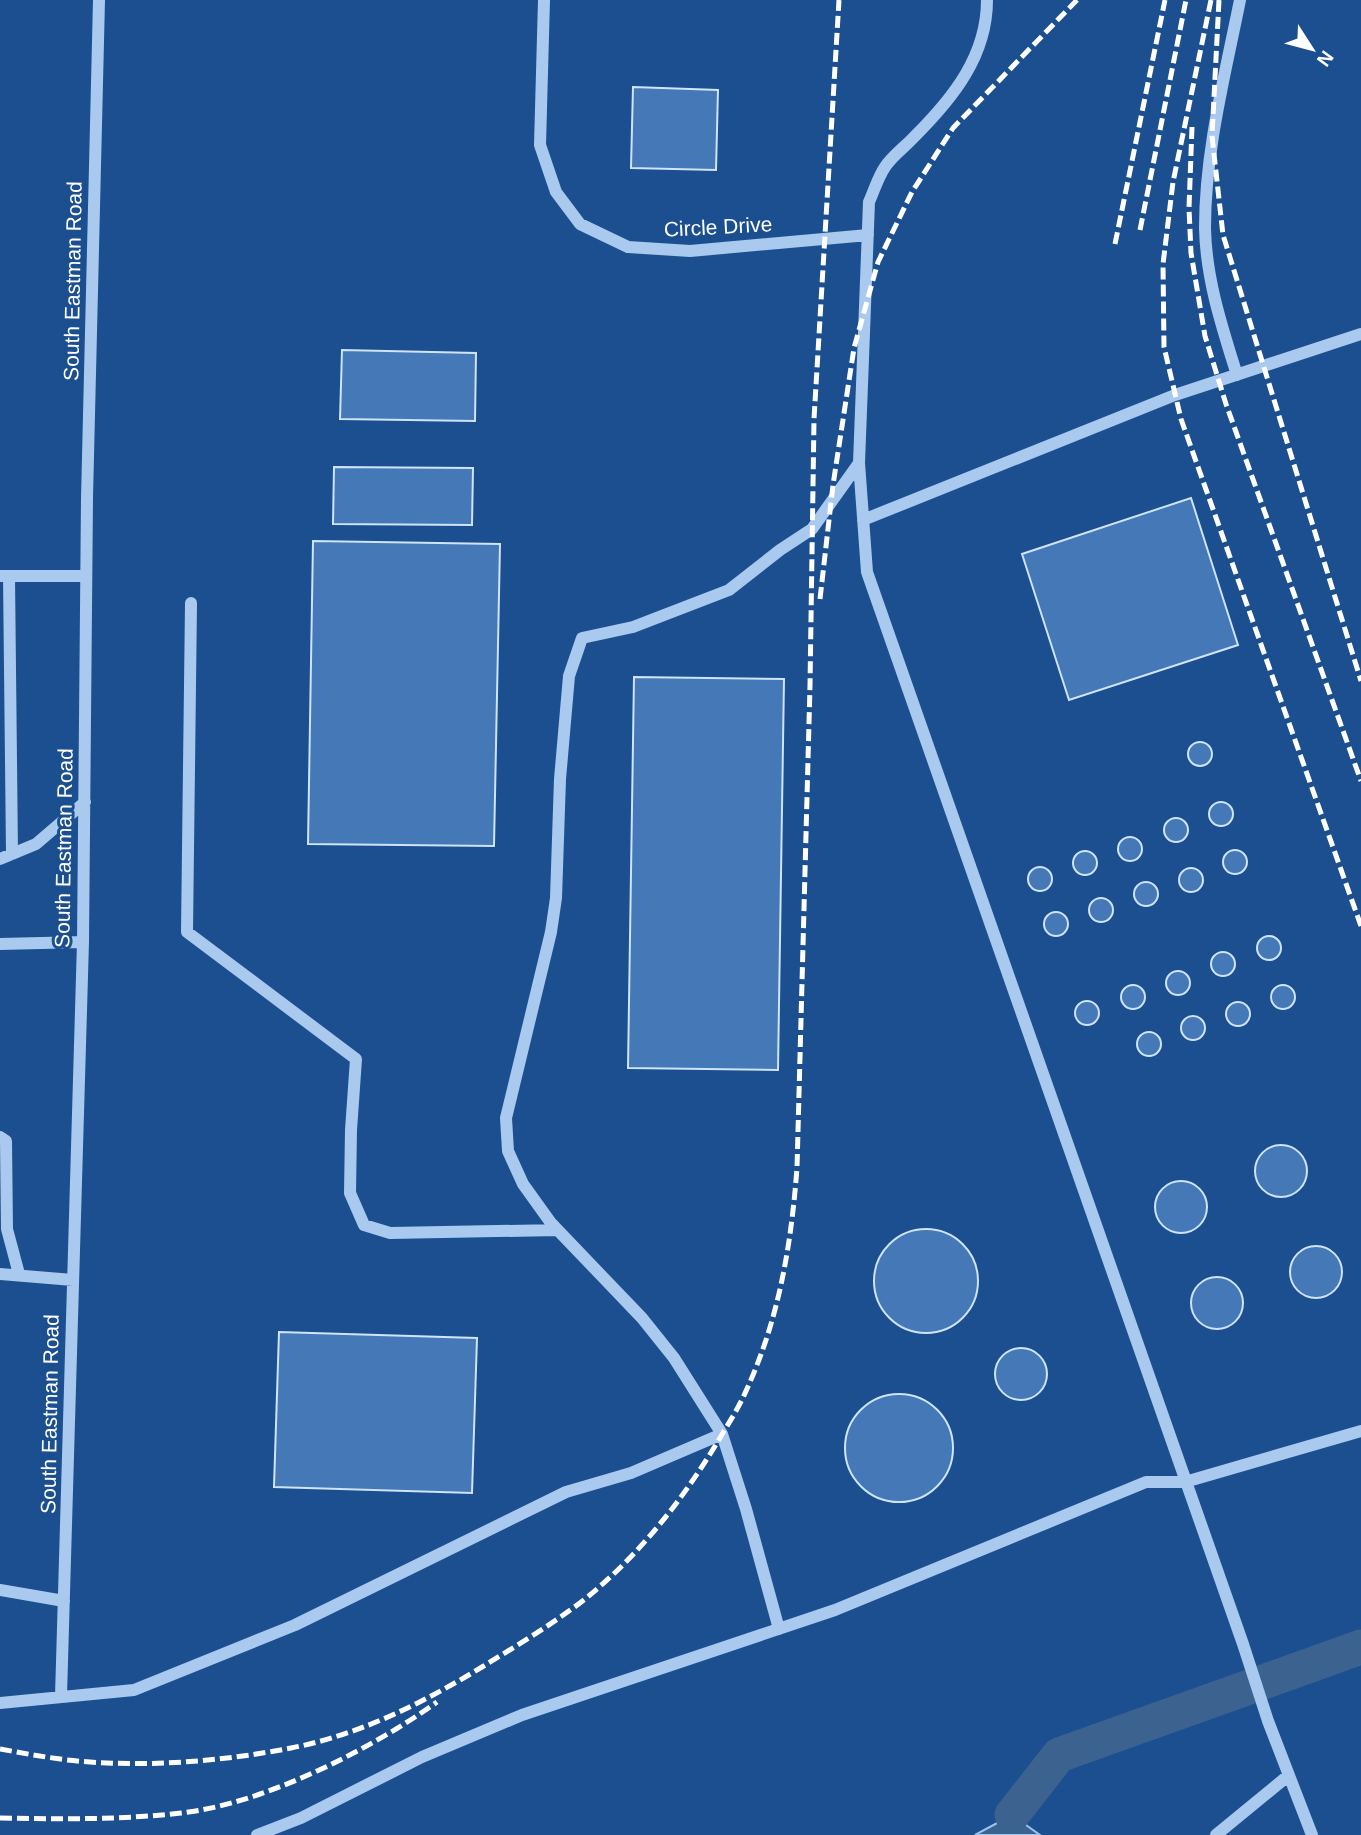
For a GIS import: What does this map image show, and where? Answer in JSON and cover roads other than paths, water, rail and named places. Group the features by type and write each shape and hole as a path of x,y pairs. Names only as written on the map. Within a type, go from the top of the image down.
{"street":[{"name":"South Eastman Road","path":"61,1696 83,942 86,576 99,0"},
{"name":"Circle Drive","path":"544,0 540,145 556,192 580,224 628,247 690,251 868,235"},
{"path":"986,0 987,15 979,47 968,72 946,103 885,167 869,202 859,463 867,572 1268,1721 1312,1835"},
{"path":"1237,375 1214,301 1205,229 1212,136 1240,0"},
{"path":"863,520 1175,395 1361,334"},
{"path":"779,1629 722,1434 674,1358 642,1318 558,1230 523,1184 508,1151 506,1118 551,932 569,676 582,638 633,627 729,590 812,529 859,463"},
{"path":"85,802 36,844 6,857 4,576 86,576"},
{"path":"191,603 187,932 356,1059 350,1193 363,1225 390,1233 558,1230"},
{"path":"0,944 83,942"},
{"path":"0,1137 6,1141 7,1229 19,1274"},
{"path":"0,1274 72,1280"},
{"path":"257,1835 301,1818 422,1757 522,1715 835,1610 1146,1482 1185,1482 1361,1431"},
{"path":"0,1703 134,1689 295,1625 566,1492 631,1474 722,1434"},
{"path":"0,1590 64,1601"},
{"path":"1216,1835 1289,1775"}],"water":[{"path":"1012,1815 1040,1835 975,1835"}],"waterway":[{"path":"1012,1815 1059,1755 1361,1647"}],"railway":[{"path":"0,1749 95,1762 208,1760 264,1753 316,1742 366,1726 414,1705 534,1634 573,1608 606,1581 645,1542 679,1499 710,1454 744,1396 767,1337 782,1282 797,1168 814,419 839,0"},
{"path":"820,599 833,485 854,348 878,262 912,192 953,128 1077,0"},
{"path":"1115,244 1165,0"},
{"path":"1140,230 1186,0"},
{"path":"1211,0 1173,182 1163,264 1164,347 1181,419 1361,926"},
{"path":"1219,0 1212,136 1223,235 1361,681"},
{"path":"1192,127 1189,208 1191,253 1205,336 1226,404 1361,781"},
{"path":"0,1818 136,1817 213,1808 246,1799 315,1772 380,1738 437,1702"}]}
